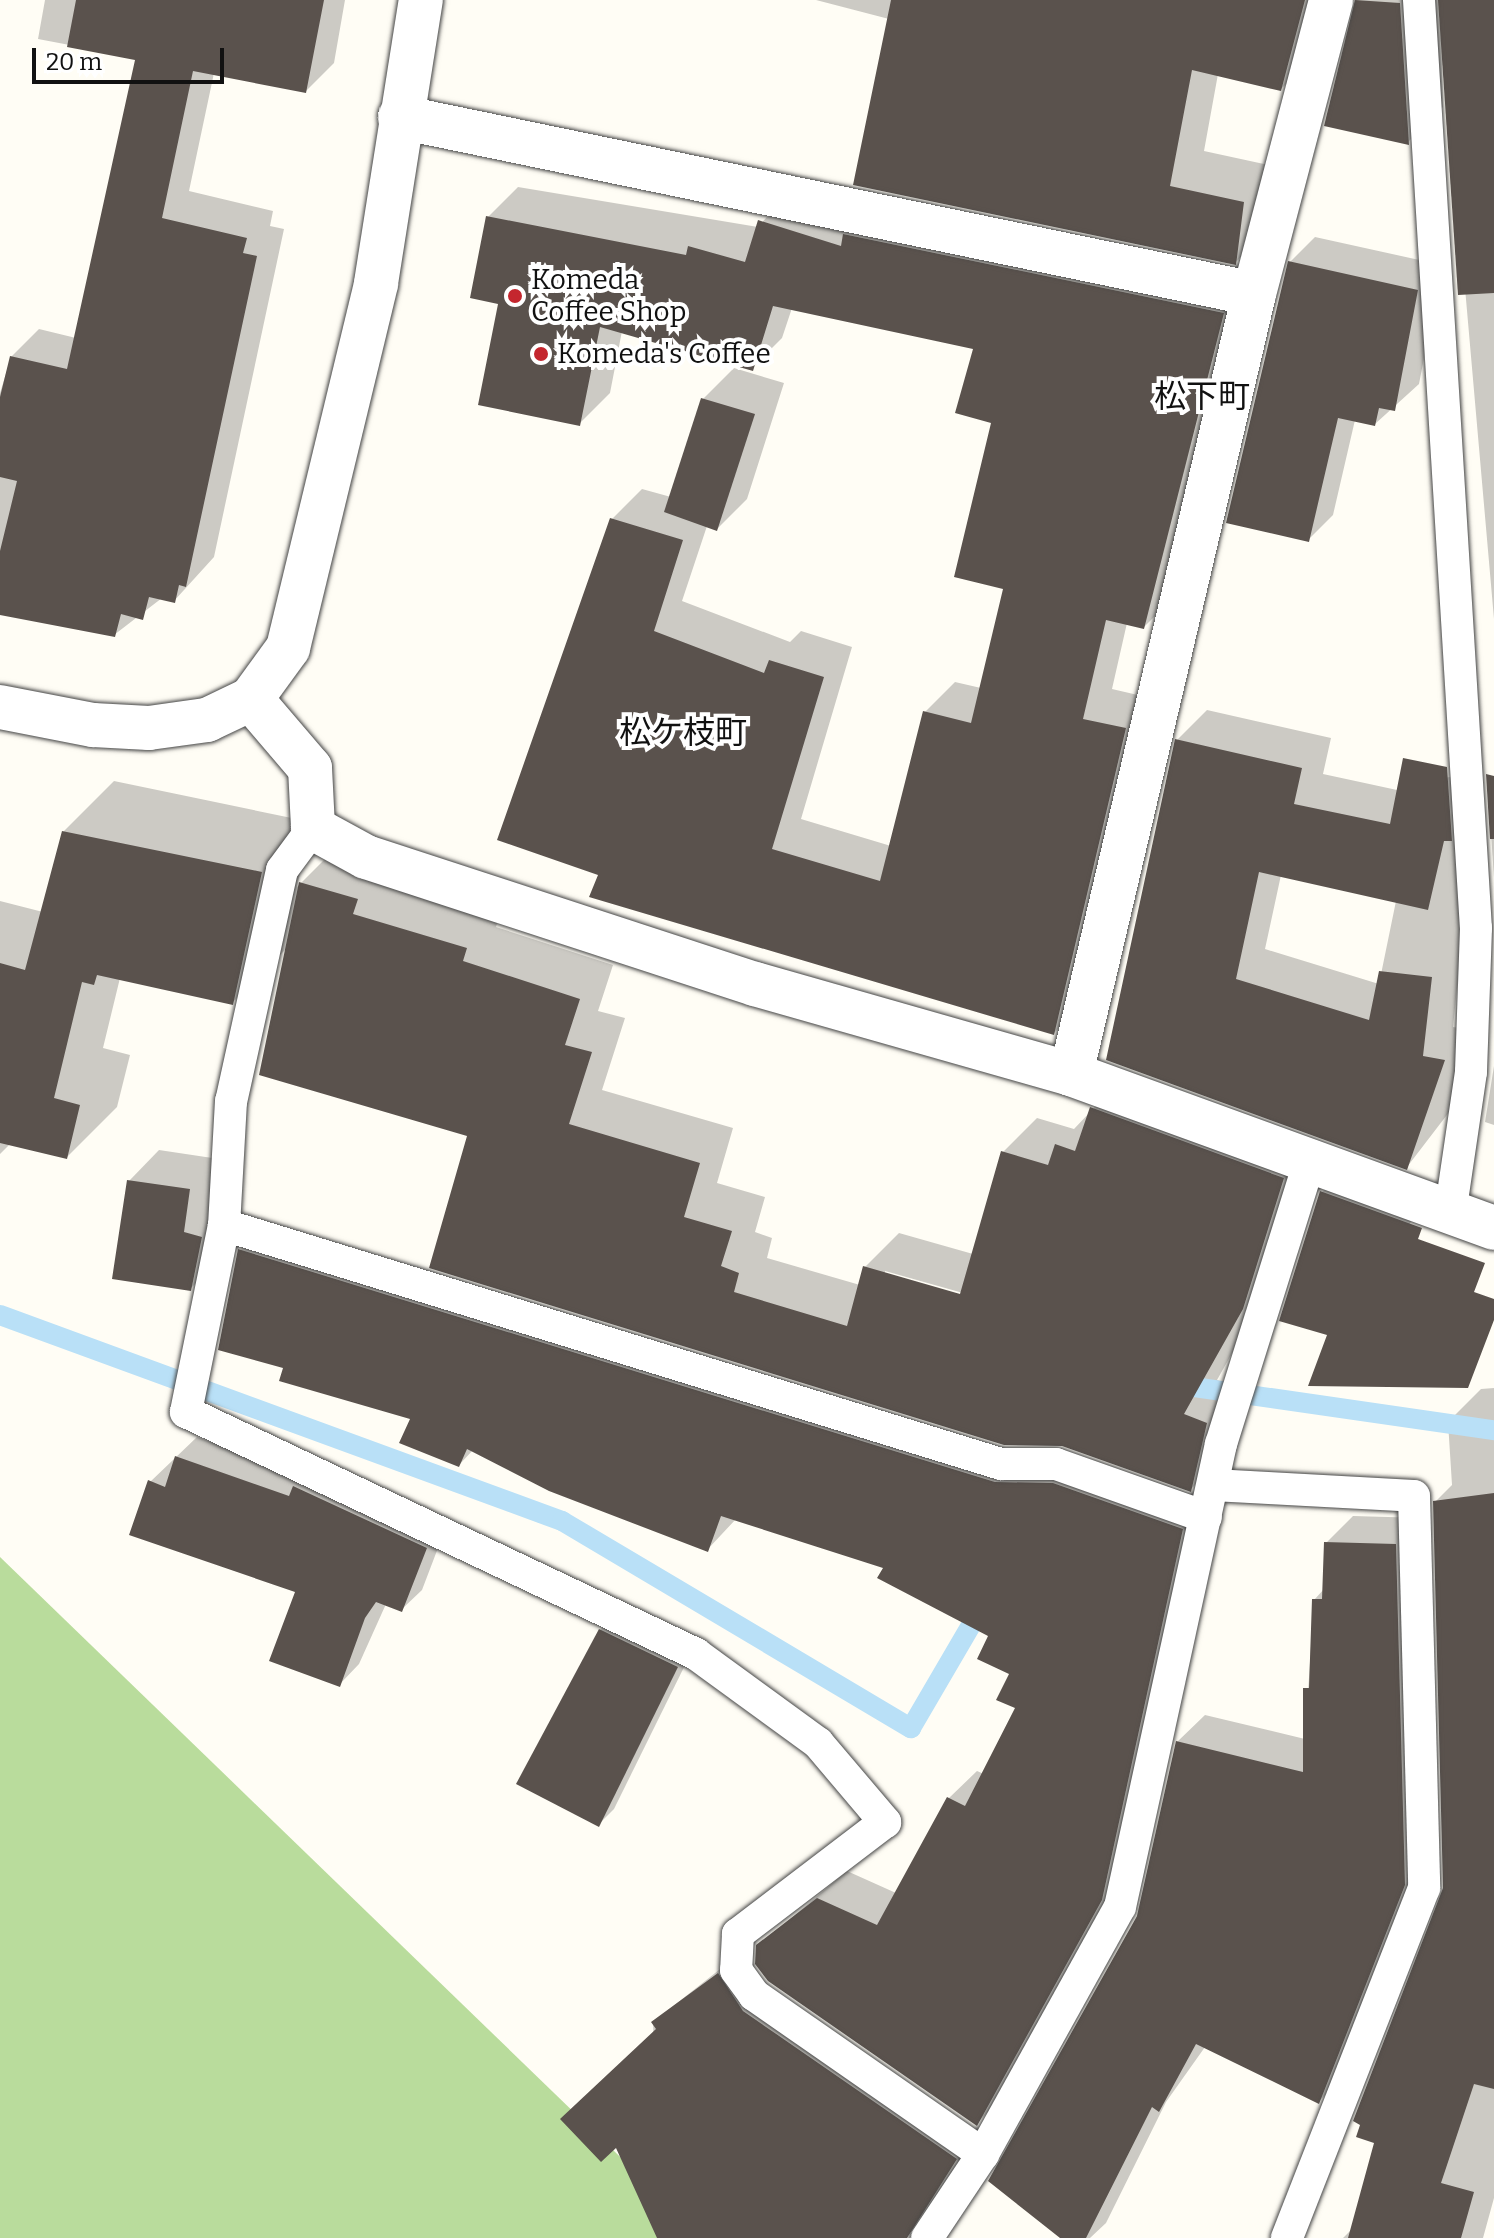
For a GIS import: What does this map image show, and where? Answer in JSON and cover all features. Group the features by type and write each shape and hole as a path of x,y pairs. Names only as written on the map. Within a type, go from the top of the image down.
{"street":[{"path":"0,707 149,728 207,720 251,699 288,648 299,615 376,283 421,0"},
{"path":"1071,1074 1254,294 1331,0"},
{"path":"400,117 1254,294"},
{"path":"251,699 310,768 313,828 366,857 740,979 1071,1074 1311,1156 1451,1207 1494,1228"}],"lane":[{"path":"1419,0 1476,928 1471,1072 1451,1207"},
{"path":"313,828 282,870 231,1101 224,1225 186,1412 696,1654 818,1743 885,1822 738,1934 736,1970 754,1995 983,2154"},
{"path":"927,2238 983,2154 1120,1907 1213,1485 1311,1156"},
{"path":"224,1225 1001,1464 1056,1464 1206,1517"},
{"path":"1213,1485 1414,1496 1424,1888 1287,2238"}],"green space":[{"path":"0,1557 704,2238 0,2238"}],"building":[{"path":"76,0 324,0 306,93 193,71 162,218 247,238 243,253 257,256 186,587 179,585 175,603 149,597 143,620 121,614 115,637 0,615 0,551 17,481 0,477 0,397 10,356 67,369 135,60 67,47"},
{"path":"891,0 1305,0 1281,91 1192,70 1170,186 1244,202 1236,265 853,185"},
{"path":"1355,0 1400,3 1409,145 1324,126"},
{"path":"1438,0 1494,0 1494,293 1458,295"},
{"path":"486,216 686,255 688,246 745,262 758,220 841,246 843,234 1224,313 1144,629 1106,620 1083,719 1126,728 1054,1035 589,897 598,875 497,840 610,518 683,540 654,631 764,673 769,660 824,677 772,849 880,881 923,711 971,723 1003,589 954,577 991,423 955,413 973,349 773,306 753,371 600,327 580,426 478,405 498,304 470,298"},
{"path":"1288,261 1418,290 1395,411 1379,408 1375,426 1338,418 1309,542 1226,523"},
{"path":"701,398 755,414 717,531 664,512"},
{"path":"1175,739 1302,768 1294,804 1390,824 1403,758 1447,767 1452,841 1444,841 1428,910 1259,872 1236,979 1369,1020 1379,971 1432,977 1423,1056 1445,1060 1407,1170 1106,1060"},
{"path":"1486,774 1494,776 1494,839 1490,839"},
{"path":"62,831 262,872 233,1005 97,975 94,985 82,982 54,1098 80,1105 67,1159 0,1143 0,963 25,970"},
{"path":"299,882 358,899 353,914 467,948 463,961 580,999 565,1045 592,1052 569,1124 700,1163 684,1217 732,1231 721,1266 739,1273 734,1292 847,1326 863,1266 960,1294 1001,1151 1048,1165 1055,1144 1075,1151 1090,1107 1284,1178 1243,1309 1184,1414 1207,1423 1191,1492 1062,1446 1004,1445 429,1268 467,1136 259,1075"},
{"path":"127,1180 190,1189 184,1232 202,1237 191,1291 112,1279"},
{"path":"1320,1191 1422,1228 1418,1239 1485,1263 1474,1292 1494,1299 1494,1320 1468,1388 1308,1386 1327,1335 1279,1321"},
{"path":"238,1249 995,1482 1053,1483 1183,1529 1102,1900 977,2126 768,1981 755,1964 756,1945 817,1898 877,1925 947,1797 965,1806 1015,1708 996,1700 1009,1674 977,1659 988,1636 877,1578 883,1568 721,1516 708,1552 549,1491 467,1449 459,1467 399,1443 410,1419 279,1381 283,1368 218,1350"},
{"path":"175,1456 289,1496 293,1486 427,1548 402,1612 376,1602 365,1618 340,1687 269,1661 295,1592 129,1535 148,1480 165,1487"},
{"path":"1494,1493 1494,2089 1474,2084 1441,2183 1474,2192 1461,2238 1348,2238 1374,2143 1356,2137 1360,2125 1353,2121 1443,1888 1433,1501"},
{"path":"1324,1542 1396,1544 1405,1885 1319,2104 1196,2044 1159,2112 1152,2107 1086,2238 1060,2238 988,2181 1137,1916 1176,1741 1303,1772 1303,1688 1309,1688 1312,1599 1322,1599"},
{"path":"599,1629 678,1667 599,1827 516,1784"},
{"path":"718,1973 743,2011 957,2159 907,2238 657,2238 616,2148 601,2162 560,2119 656,2029 651,2022"}],"waterway":[{"path":"0,1315 562,1521 911,1728 983,1605"},
{"path":"1173,1384 1494,1430"}],"place":[{"name":"Komeda Coffee Shop","path":"515,296"},
{"name":"Komeda's Coffee","path":"541,354"}],"district":[{"name":"松下町","path":"1202,396"},
{"name":"松ケ枝町","path":"683,732"}]}
